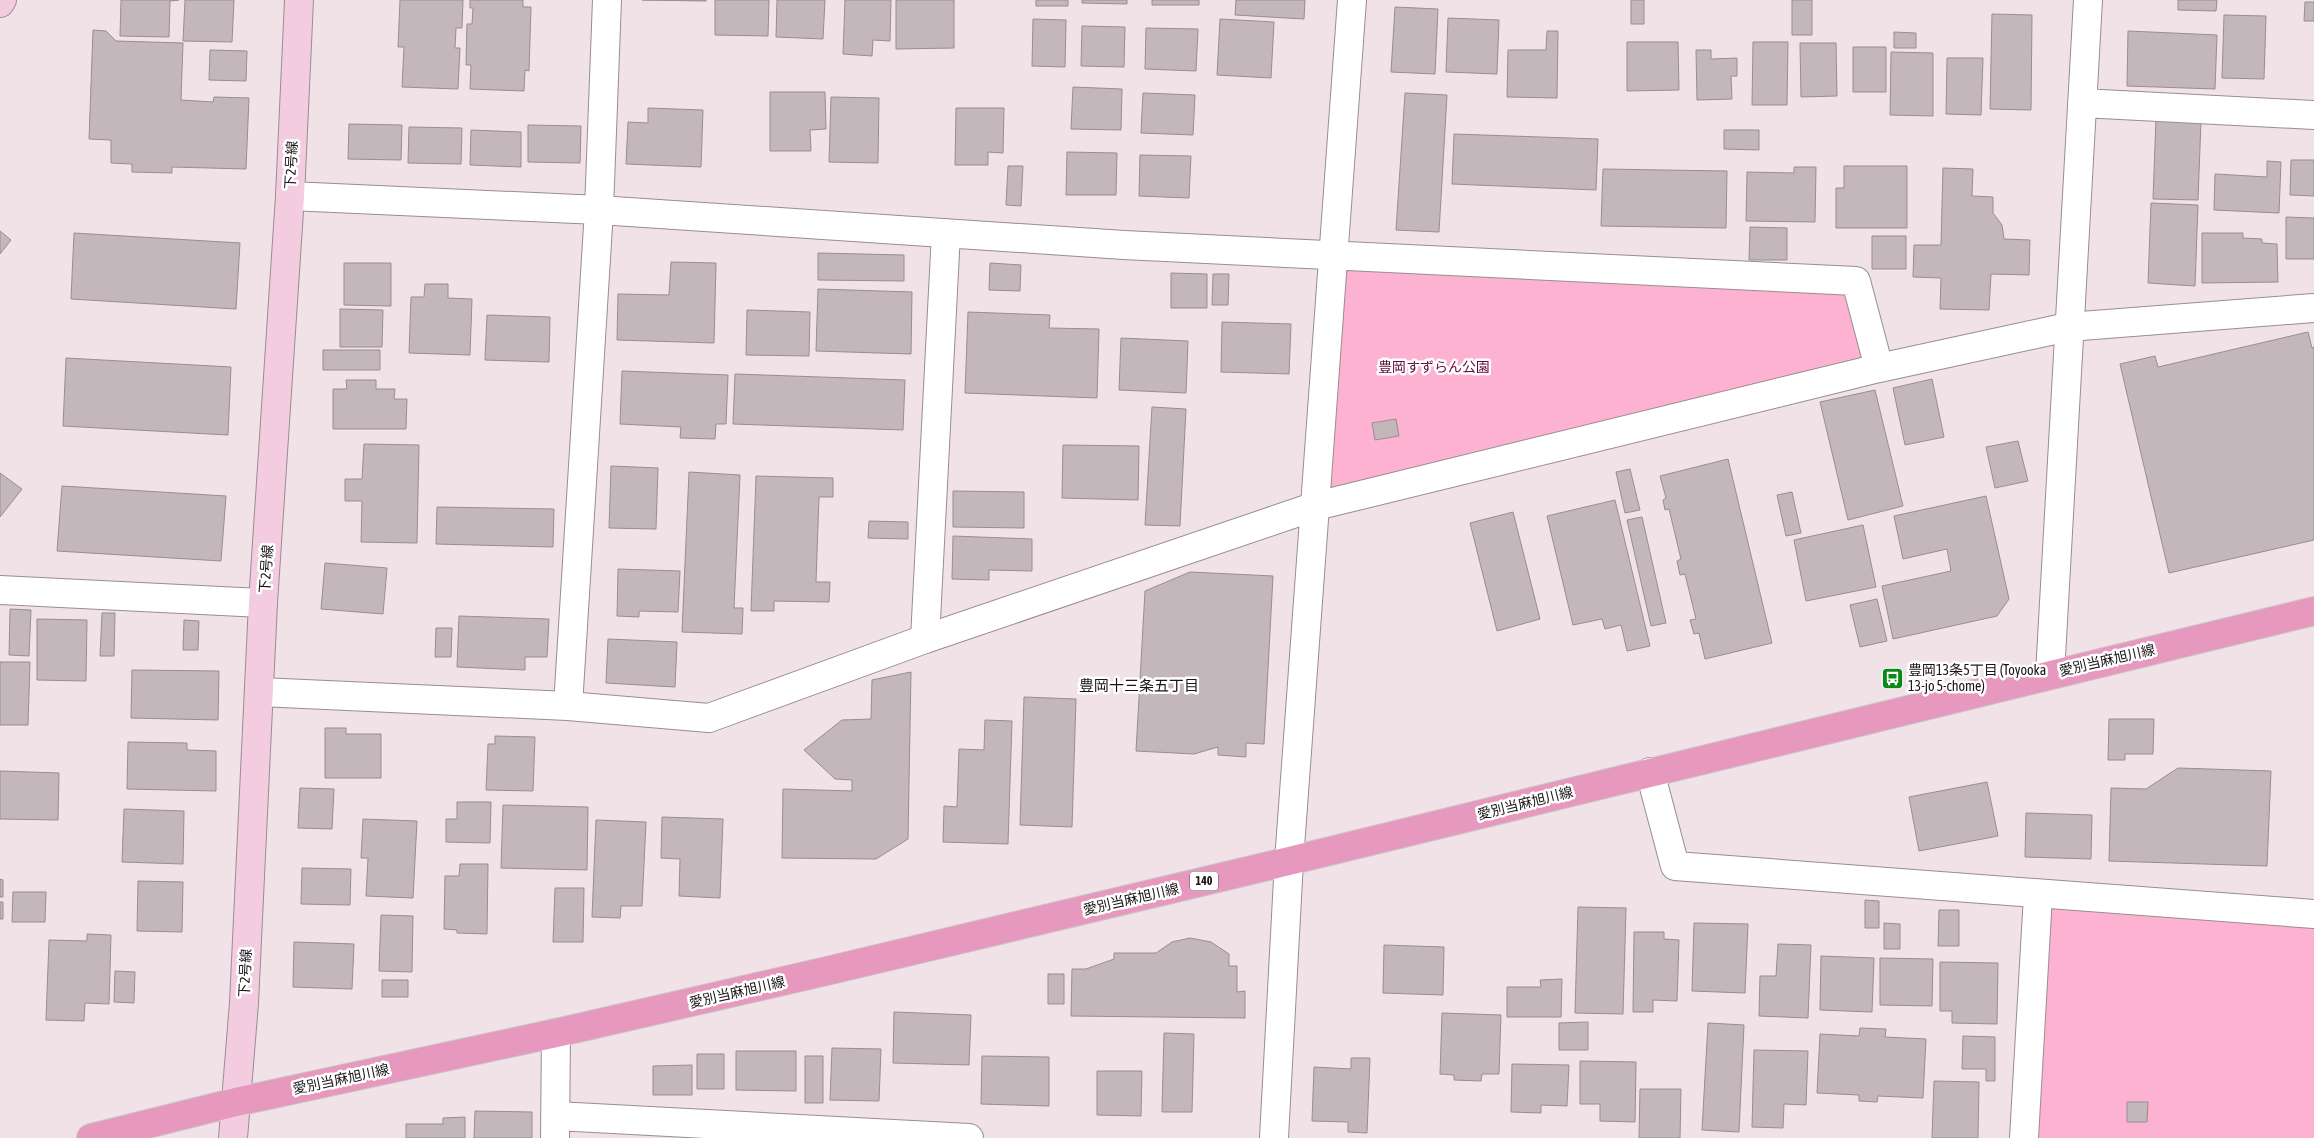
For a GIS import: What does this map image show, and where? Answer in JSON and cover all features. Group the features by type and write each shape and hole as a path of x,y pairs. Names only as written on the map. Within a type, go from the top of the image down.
{"main road":[{"name":"愛別当麻旭川線","path":"91,1138 236,1102 556,1034 1289,861 2314,611"}],"street":[{"name":"下2号線","path":"233,1138 244,1003 263,603 290,196 299,0"},
{"path":"568,706 599,210 607,0"},
{"path":"1274,1138 1289,861 1335,255 1352,0"},
{"path":"2050,674 2068,327 2088,0"},
{"path":"2082,103 2314,115"},
{"path":"290,196 599,210 1124,245 1856,281 1879,368"},
{"path":"925,639 946,233"},
{"path":"260,692 568,706 709,718 925,639 1316,506 1879,368 2068,327 2314,308"},
{"path":"0,590 263,603"},
{"path":"1650,772 1675,866 2038,895 2314,914"},
{"path":"2024,1138 2038,895"},
{"path":"556,1034 555,1127 969,1138"}],"green space":[{"name":"豊岡すずらん公園","path":"1335,255 1856,281 1879,368 1316,506"},
{"path":"2038,895 2314,914 2314,1138 2024,1138"}],"building":[{"path":"121,0 179,0 170,1 169,37 120,36"},
{"path":"185,0 234,0 232,42 183,41"},
{"path":"400,0 463,0 462,28 456,28 455,48 460,48 458,89 402,87 404,47 398,47"},
{"path":"470,0 523,0 523,7 531,7 529,71 525,70 524,91 470,89 471,65 466,65 467,24 472,24 473,8 470,8"},
{"path":"642,0 706,0 706,1"},
{"path":"715,0 769,0 768,36 715,35"},
{"path":"777,0 825,0 823,39 776,37"},
{"path":"845,0 891,0 890,41 873,40 872,56 843,54"},
{"path":"896,0 954,0 954,48 896,49"},
{"path":"1036,0 1068,0 1068,6 1036,6"},
{"path":"1082,0 1127,0 1127,4 1082,3"},
{"path":"1152,0 1199,0 1199,5 1152,5"},
{"path":"1236,0 1305,0 1304,19 1235,15"},
{"path":"1631,0 1644,0 1644,24 1631,24"},
{"path":"1792,0 1812,0 1812,35 1792,35"},
{"path":"2178,0 2217,0 2216,11 2178,10"},
{"path":"2305,2 2314,2 2314,21 2304,21"},
{"path":"1395,7 1438,9 1435,74 1391,72"},
{"path":"1992,14 2032,15 2031,110 1990,109"},
{"path":"2224,15 2266,16 2264,79 2222,78"},
{"path":"1448,18 1499,20 1497,74 1446,72"},
{"path":"1033,19 1066,20 1065,67 1032,66"},
{"path":"1220,19 1274,22 1271,78 1217,75"},
{"path":"1082,26 1125,27 1124,67 1081,66"},
{"path":"1146,28 1198,29 1196,71 1145,69"},
{"path":"93,30 106,31 116,41 183,43 181,100 213,102 214,97 249,98 246,169 172,167 172,173 132,172 132,164 111,163 111,140 89,139"},
{"path":"1547,31 1558,31 1557,98 1507,97 1508,50 1546,50"},
{"path":"2128,31 2217,35 2215,89 2127,86"},
{"path":"1894,32 1916,33 1916,48 1894,48"},
{"path":"1627,42 1678,42 1679,90 1627,91"},
{"path":"1753,42 1788,42 1787,105 1752,105"},
{"path":"1800,43 1836,43 1837,96 1801,97"},
{"path":"1853,47 1886,47 1886,92 1853,92"},
{"path":"210,50 247,51 246,81 209,80"},
{"path":"1696,50 1711,50 1711,59 1737,58 1737,76 1731,76 1732,99 1697,100"},
{"path":"1891,52 1933,53 1933,116 1890,115"},
{"path":"1947,58 1983,58 1981,115 1946,114"},
{"path":"1073,87 1122,89 1121,130 1071,129"},
{"path":"770,92 825,92 826,129 810,130 811,151 770,151"},
{"path":"1143,93 1195,95 1193,135 1141,133"},
{"path":"1405,93 1447,95 1439,232 1396,230"},
{"path":"831,97 879,98 878,163 829,162"},
{"path":"648,108 703,110 701,167 626,164 628,122 648,123"},
{"path":"956,108 1004,108 1003,153 988,152 988,165 955,165"},
{"path":"2156,119 2201,121 2198,200 2153,199"},
{"path":"349,124 402,125 401,160 348,159"},
{"path":"528,125 581,126 580,163 528,162"},
{"path":"409,127 462,128 461,164 408,163"},
{"path":"471,130 521,132 521,167 470,165"},
{"path":"1724,130 1759,130 1759,150 1724,149"},
{"path":"1454,134 1598,139 1596,190 1452,184"},
{"path":"1067,152 1117,153 1116,195 1066,195"},
{"path":"1140,155 1191,156 1189,198 1139,196"},
{"path":"2291,160 2314,160 2314,196 2290,195"},
{"path":"2267,161 2281,162 2279,213 2214,210 2215,174 2267,177"},
{"path":"1008,166 1023,166 1021,206 1006,205"},
{"path":"1844,166 1907,166 1907,228 1836,228 1836,188 1844,188"},
{"path":"1794,167 1816,167 1815,222 1746,221 1747,172 1794,173"},
{"path":"1943,168 1973,169 1972,196 1993,197 1993,213 2002,225 2004,239 2030,240 2029,275 1991,274 1989,310 1940,309 1941,278 1913,277 1914,245 1941,245"},
{"path":"1603,169 1727,171 1726,228 1601,226"},
{"path":"2151,203 2198,205 2195,286 2148,283"},
{"path":"2286,217 2314,218 2314,259 2286,259"},
{"path":"1750,227 1787,228 1787,260 1749,260"},
{"path":"0,231 11,240 0,254"},
{"path":"74,233 240,243 236,309 71,299"},
{"path":"2202,233 2243,233 2243,238 2262,239 2262,243 2277,244 2278,282 2202,283"},
{"path":"1872,236 1906,236 1906,269 1872,269"},
{"path":"818,253 904,255 904,281 818,280"},
{"path":"671,262 716,263 714,343 617,340 618,294 669,295"},
{"path":"344,263 391,263 391,306 344,305"},
{"path":"990,263 1021,265 1020,291 989,290"},
{"path":"1171,273 1207,274 1207,308 1171,308"},
{"path":"1213,274 1229,274 1228,305 1212,305"},
{"path":"425,284 448,284 448,298 472,299 470,355 409,353 411,297 424,297"},
{"path":"818,289 912,292 911,354 816,351"},
{"path":"340,309 383,310 382,347 340,347"},
{"path":"747,310 810,312 809,356 746,355"},
{"path":"968,312 1050,315 1049,328 1099,329 1097,398 965,393"},
{"path":"487,315 550,317 549,362 485,360"},
{"path":"1222,322 1291,324 1289,374 1221,372"},
{"path":"2308,332 2312,348 2314,347 2314,540 2169,573 2120,364 2155,356 2158,367"},
{"path":"1121,338 1188,341 1186,393 1119,390"},
{"path":"323,350 380,350 380,370 323,370"},
{"path":"66,358 231,367 228,435 63,426"},
{"path":"622,371 728,375 726,424 716,424 715,439 680,438 681,427 620,424"},
{"path":"735,374 905,380 903,430 733,424"},
{"path":"1932,379 1944,437 1905,445 1893,388"},
{"path":"346,380 376,380 376,389 395,389 394,399 407,399 406,429 333,429 333,389 347,389"},
{"path":"1875,390 1903,506 1848,520 1820,402"},
{"path":"1152,407 1186,409 1180,526 1145,525"},
{"path":"1396,419 1399,436 1375,440 1372,423"},
{"path":"2018,441 2028,481 1995,488 1986,447"},
{"path":"364,444 419,445 417,543 361,542 362,501 345,501 345,479 362,479"},
{"path":"1063,445 1139,446 1138,500 1062,498"},
{"path":"1728,459 1772,643 1705,659 1699,633 1694,634 1690,620 1696,619 1685,574 1680,575 1677,561 1681,559 1669,509 1665,510 1663,500 1666,498 1660,476"},
{"path":"611,466 658,468 656,529 609,528"},
{"path":"1630,469 1640,510 1625,513 1616,472"},
{"path":"689,472 740,475 734,608 743,608 742,634 682,632"},
{"path":"0,473 22,489 0,517"},
{"path":"756,476 833,478 833,497 819,497 816,582 830,582 829,602 774,601 774,611 751,611"},
{"path":"62,486 226,496 221,561 57,551"},
{"path":"953,491 1024,492 1024,528 953,527"},
{"path":"1792,492 1801,533 1786,536 1777,495"},
{"path":"1986,496 2009,599 1997,616 1893,639 1882,586 1951,571 1947,549 1903,559 1894,516"},
{"path":"1615,500 1650,646 1627,651 1621,625 1605,629 1602,619 1573,625 1547,516"},
{"path":"437,507 554,509 553,547 436,544"},
{"path":"1513,512 1540,619 1497,631 1470,523"},
{"path":"1642,517 1666,623 1651,626 1627,520"},
{"path":"869,521 908,522 908,539 868,538"},
{"path":"1863,525 1876,587 1806,601 1794,540"},
{"path":"953,536 1032,539 1032,571 989,570 989,580 952,579"},
{"path":"325,563 387,568 383,614 321,609"},
{"path":"618,569 680,571 678,612 639,611 639,617 617,616"},
{"path":"1190,572 1273,576 1264,744 1246,743 1246,757 1218,755 1218,747 1194,754 1136,751 1145,591"},
{"path":"1877,599 1887,641 1860,647 1850,605"},
{"path":"10,609 31,610 29,656 9,655"},
{"path":"102,613 115,613 114,656 100,656"},
{"path":"459,616 549,619 547,657 525,657 525,670 457,667"},
{"path":"37,619 87,620 86,681 37,680"},
{"path":"184,620 199,621 198,650 183,650"},
{"path":"436,628 452,628 451,657 435,657"},
{"path":"608,639 677,642 675,687 606,683"},
{"path":"0,662 30,662 28,725 0,725"},
{"path":"132,670 219,671 218,720 131,718"},
{"path":"911,672 908,839 876,859 782,858 783,789 852,791 852,780 835,779 804,750 842,720 871,719 872,680"},
{"path":"1024,697 1076,699 1072,827 1020,825"},
{"path":"2109,719 2154,719 2153,754 2125,754 2125,760 2108,760"},
{"path":"985,720 1012,721 1008,844 943,842 944,806 957,807 959,749 984,750"},
{"path":"325,728 346,728 346,734 381,734 381,778 325,778"},
{"path":"495,736 535,737 533,791 486,790 488,744 495,744"},
{"path":"128,742 187,743 187,750 216,751 216,791 127,789"},
{"path":"2178,768 2271,771 2267,866 2109,861 2111,788 2146,789"},
{"path":"0,771 59,773 58,820 0,819"},
{"path":"1987,782 1998,836 1919,851 1909,797"},
{"path":"300,788 334,789 332,829 298,828"},
{"path":"457,802 491,802 490,843 446,842 446,819 457,819"},
{"path":"503,805 588,807 587,870 501,868"},
{"path":"124,809 184,811 183,864 122,862"},
{"path":"2026,813 2092,815 2091,859 2025,857"},
{"path":"662,817 723,819 720,898 679,896 680,859 661,858"},
{"path":"363,819 417,821 413,898 366,896 368,858 361,858"},
{"path":"596,820 646,822 642,906 621,906 620,918 592,917"},
{"path":"460,864 488,864 487,934 457,933 457,930 444,929 445,876 459,876"},
{"path":"302,868 351,869 350,905 301,904"},
{"path":"0,879 3,880 3,897 0,897"},
{"path":"138,881 183,882 182,932 137,931"},
{"path":"555,888 584,888 583,942 553,942"},
{"path":"13,892 46,892 45,922 12,922"},
{"path":"1865,900 1879,901 1879,928 1865,928"},
{"path":"0,902 3,902 3,919 0,919"},
{"path":"1578,907 1626,908 1623,1014 1575,1013"},
{"path":"1939,910 1959,910 1959,946 1938,946"},
{"path":"381,915 413,916 412,972 379,971"},
{"path":"1694,923 1748,924 1745,993 1692,991"},
{"path":"1884,923 1900,924 1900,949 1884,949"},
{"path":"1634,932 1664,932 1664,939 1679,940 1677,1001 1653,1000 1653,1012 1633,1012"},
{"path":"87,934 111,935 109,1004 85,1003 84,1021 46,1020 49,940 87,941"},
{"path":"1190,938 1211,942 1229,954 1229,966 1237,966 1237,992 1245,991 1245,1018 1071,1016 1072,969 1086,969 1114,959 1114,953 1156,953 1172,942"},
{"path":"294,942 354,944 352,989 293,987"},
{"path":"1778,944 1811,945 1808,1018 1759,1016 1760,976 1776,976"},
{"path":"1384,945 1444,947 1443,995 1383,993"},
{"path":"1821,956 1874,958 1872,1012 1820,1010"},
{"path":"1880,958 1933,959 1932,1006 1880,1005"},
{"path":"1940,962 1998,963 1997,1024 1952,1023 1952,1011 1940,1011"},
{"path":"115,971 135,972 134,1003 114,1002"},
{"path":"1048,974 1064,974 1064,1004 1048,1004"},
{"path":"1562,979 1561,1017 1507,1017 1507,987 1541,987 1540,980"},
{"path":"382,980 408,980 408,997 382,997"},
{"path":"894,1012 971,1015 969,1065 893,1063"},
{"path":"1442,1013 1501,1015 1499,1074 1482,1074 1481,1081 1454,1080 1454,1075 1440,1074"},
{"path":"1588,1022 1588,1050 1559,1050 1559,1023"},
{"path":"1708,1023 1744,1025 1739,1132 1702,1130"},
{"path":"1860,1028 1886,1029 1885,1037 1926,1039 1923,1098 1878,1096 1877,1102 1859,1101 1859,1095 1817,1093 1820,1034 1859,1036"},
{"path":"1164,1033 1194,1034 1192,1112 1162,1112"},
{"path":"1963,1036 1995,1037 1995,1081 1986,1081 1986,1069 1962,1069"},
{"path":"832,1048 881,1049 879,1101 830,1100"},
{"path":"1754,1050 1808,1051 1806,1105 1784,1104 1783,1128 1752,1127"},
{"path":"736,1051 796,1051 796,1091 736,1090"},
{"path":"697,1054 724,1054 724,1089 697,1089"},
{"path":"805,1056 823,1056 823,1103 805,1103"},
{"path":"982,1056 1049,1057 1049,1106 981,1104"},
{"path":"1351,1058 1370,1058 1367,1133 1348,1132 1348,1122 1312,1121 1314,1067 1351,1069"},
{"path":"1580,1061 1636,1062 1635,1122 1600,1121 1600,1104 1580,1104"},
{"path":"1512,1064 1569,1065 1567,1106 1541,1105 1541,1113 1511,1112"},
{"path":"692,1065 692,1095 653,1095 653,1066"},
{"path":"1097,1071 1142,1071 1141,1116 1097,1115"},
{"path":"1934,1081 1979,1082 1978,1138 1932,1138"},
{"path":"1640,1089 1681,1089 1680,1138 1639,1138"},
{"path":"2127,1102 2148,1102 2147,1122 2127,1122"},
{"path":"475,1111 532,1112 532,1138 474,1138"},
{"path":"465,1117 465,1138 406,1138 406,1124 443,1124 443,1118"}],"place":[{"name":"豊岡13条5丁目 (Toyooka 13-jo 5-chome)","path":"1892,678"}],"district":[{"name":"豊岡十三条五丁目","path":"1139,685"}]}
